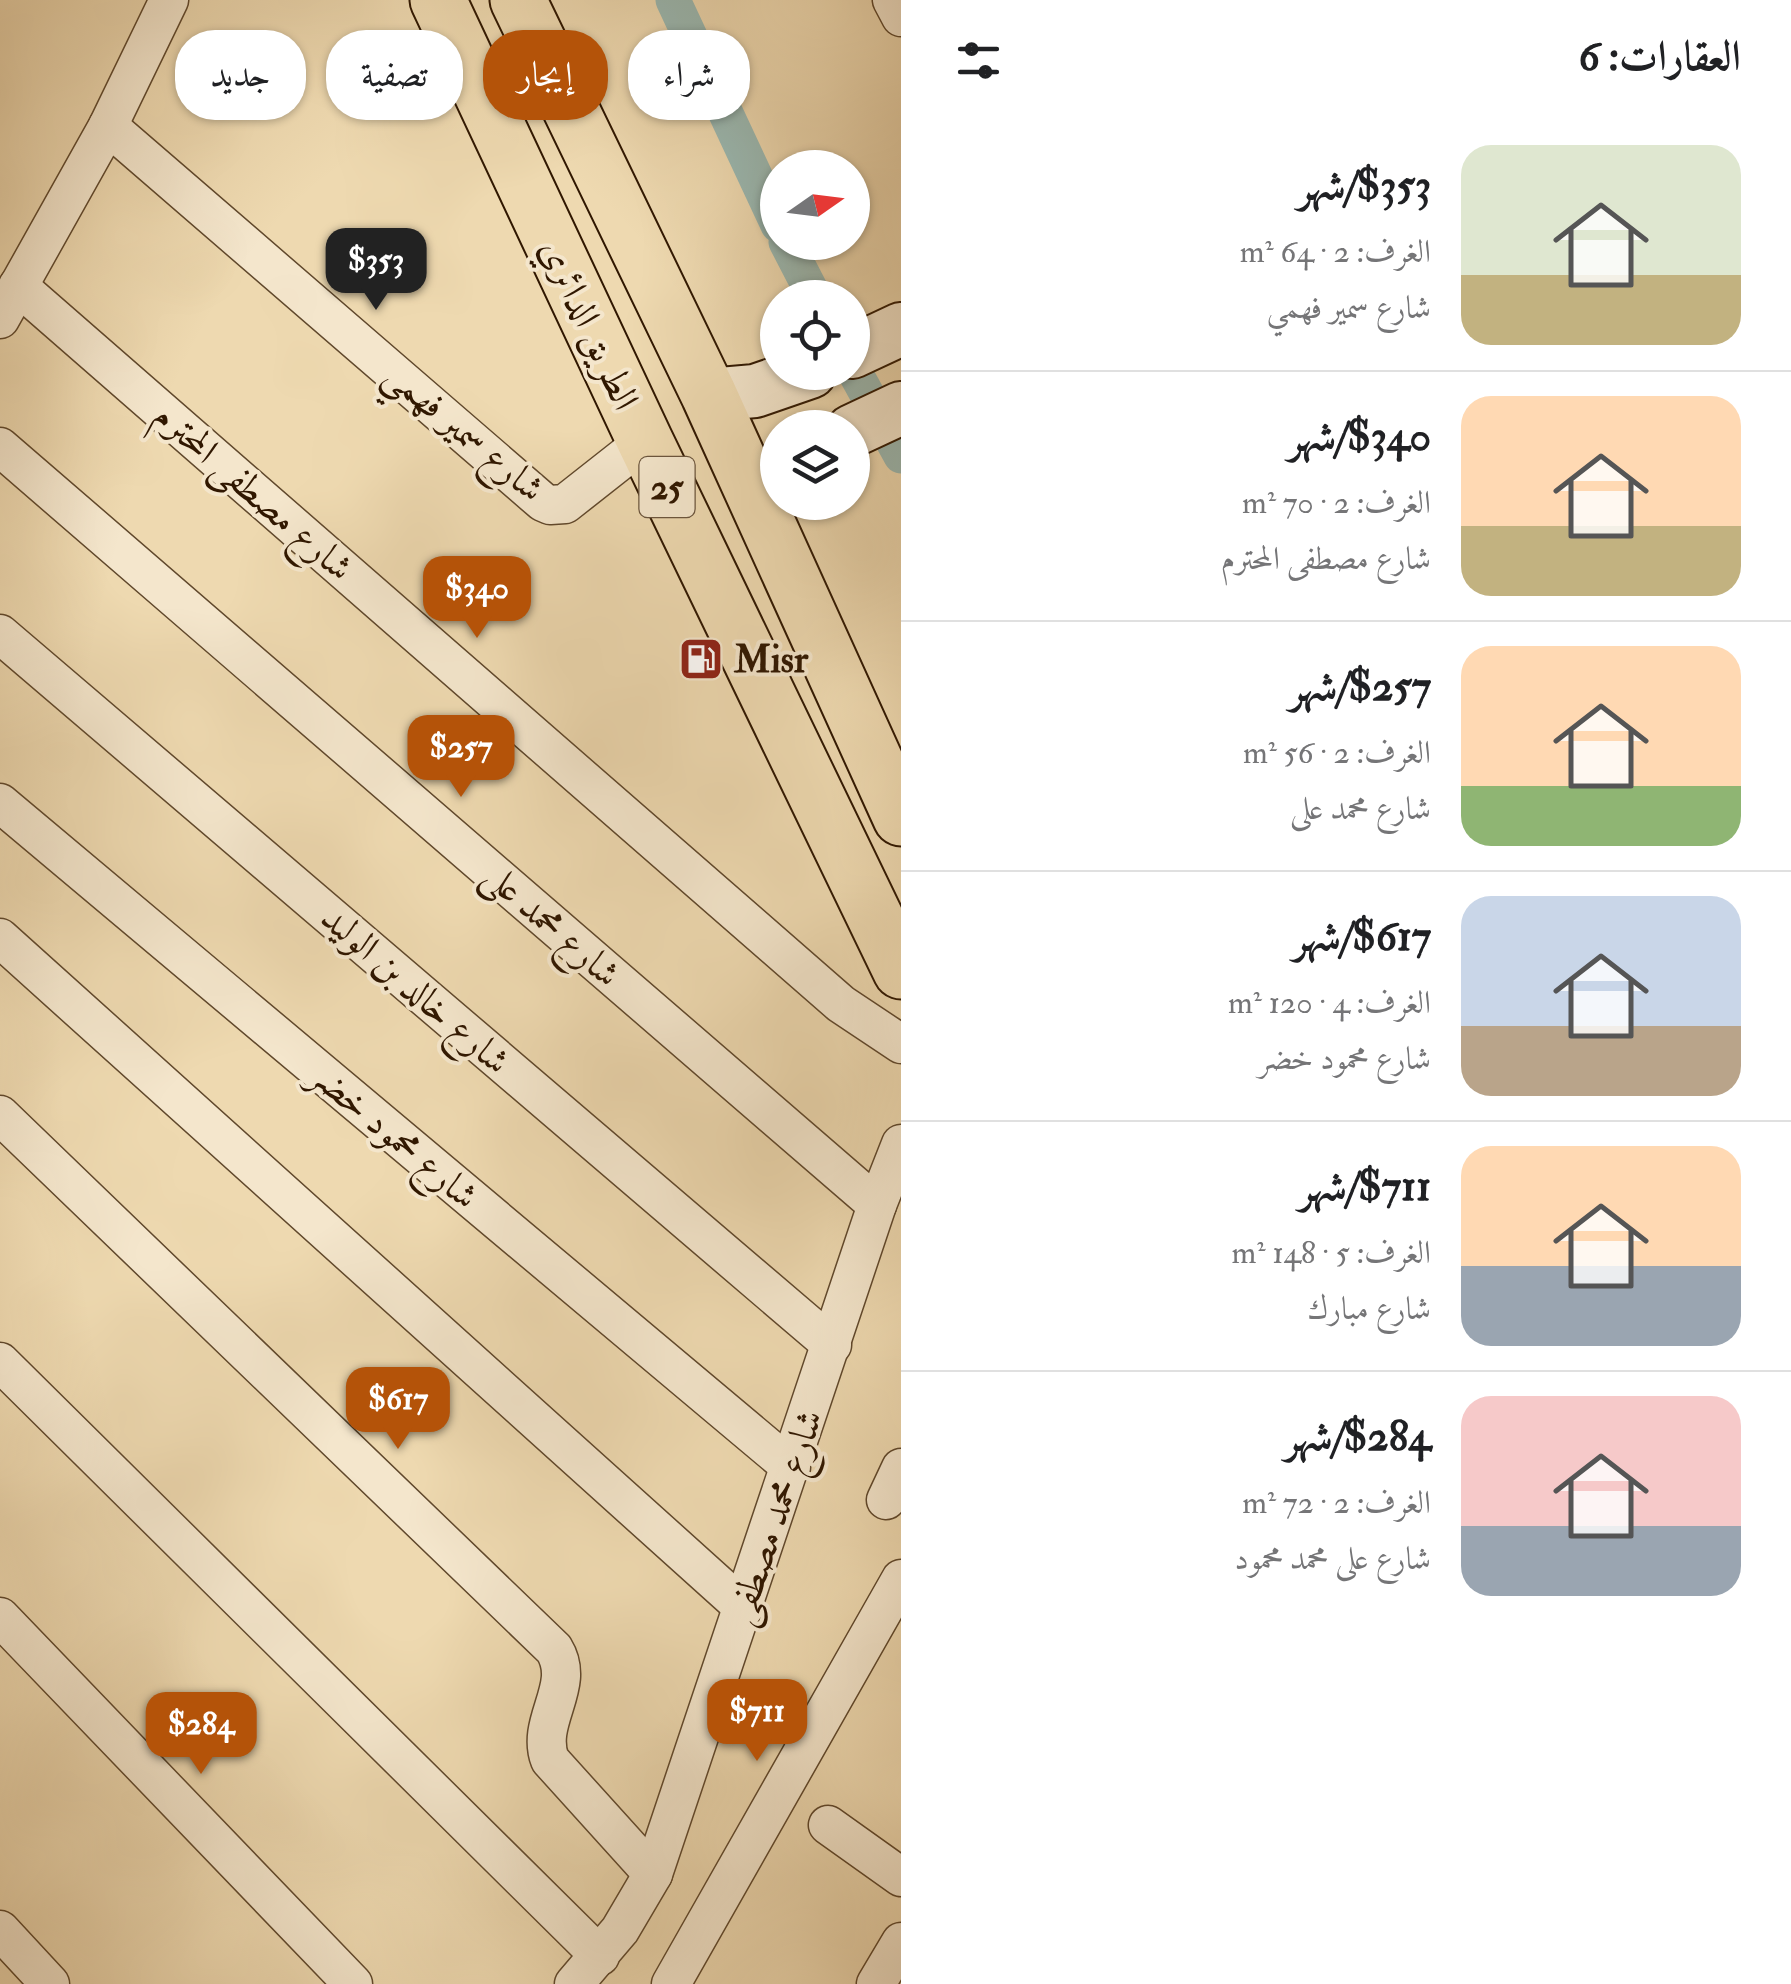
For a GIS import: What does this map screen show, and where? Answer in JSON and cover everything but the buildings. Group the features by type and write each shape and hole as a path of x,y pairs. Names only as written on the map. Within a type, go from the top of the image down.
{"highway":[{"name":"الطريق الدائري","path":"438,0 901,972"},
{"name":"الطريق الدائري","path":"518,0 708,395 760,481"},
{"name":"الطريق الدائري","path":"779,520 901,818"}],"main road":[{"path":"870,344 901,329"},
{"path":"708,395 760,390"},
{"path":"870,423 901,408"}],"street":[{"path":"0,319 108,126 169,0"},
{"path":"892,0 901,17"},
{"name":"شارع سمير فهمي","path":"108,126 543,502 566,504 645,441"},
{"name":"شارع مصطفى المحترم","path":"18,286 841,1004 901,1044"},
{"name":"شارع محمد على","path":"0,447 877,1204"},
{"name":"شارع خالد بن الوليد","path":"0,634 832,1344"},
{"name":"شارع محمود خضر","path":"0,803 791,1467"},
{"path":"0,938 744,1608"},
{"path":"0,1115 554,1649 562,1670 546,1740 550,1760 653,1874"},
{"name":"شارع محمد مصطفى","path":"574,1984 629,1916 653,1874 877,1204 901,1144"},
{"path":"0,1362 600,1956"},
{"path":"671,1984 898,1593"},
{"path":"0,1618 352,1984"},
{"path":"828,1825 901,1877"},
{"path":"0,1930 50,1984"},
{"path":"876,1984 901,1942"}],"waterway":[{"path":"673,0 760,186"},
{"path":"795,260 806,280"},
{"path":"865,390 901,456"}],"place":[{"name":"Misr","path":"701,659"}]}
